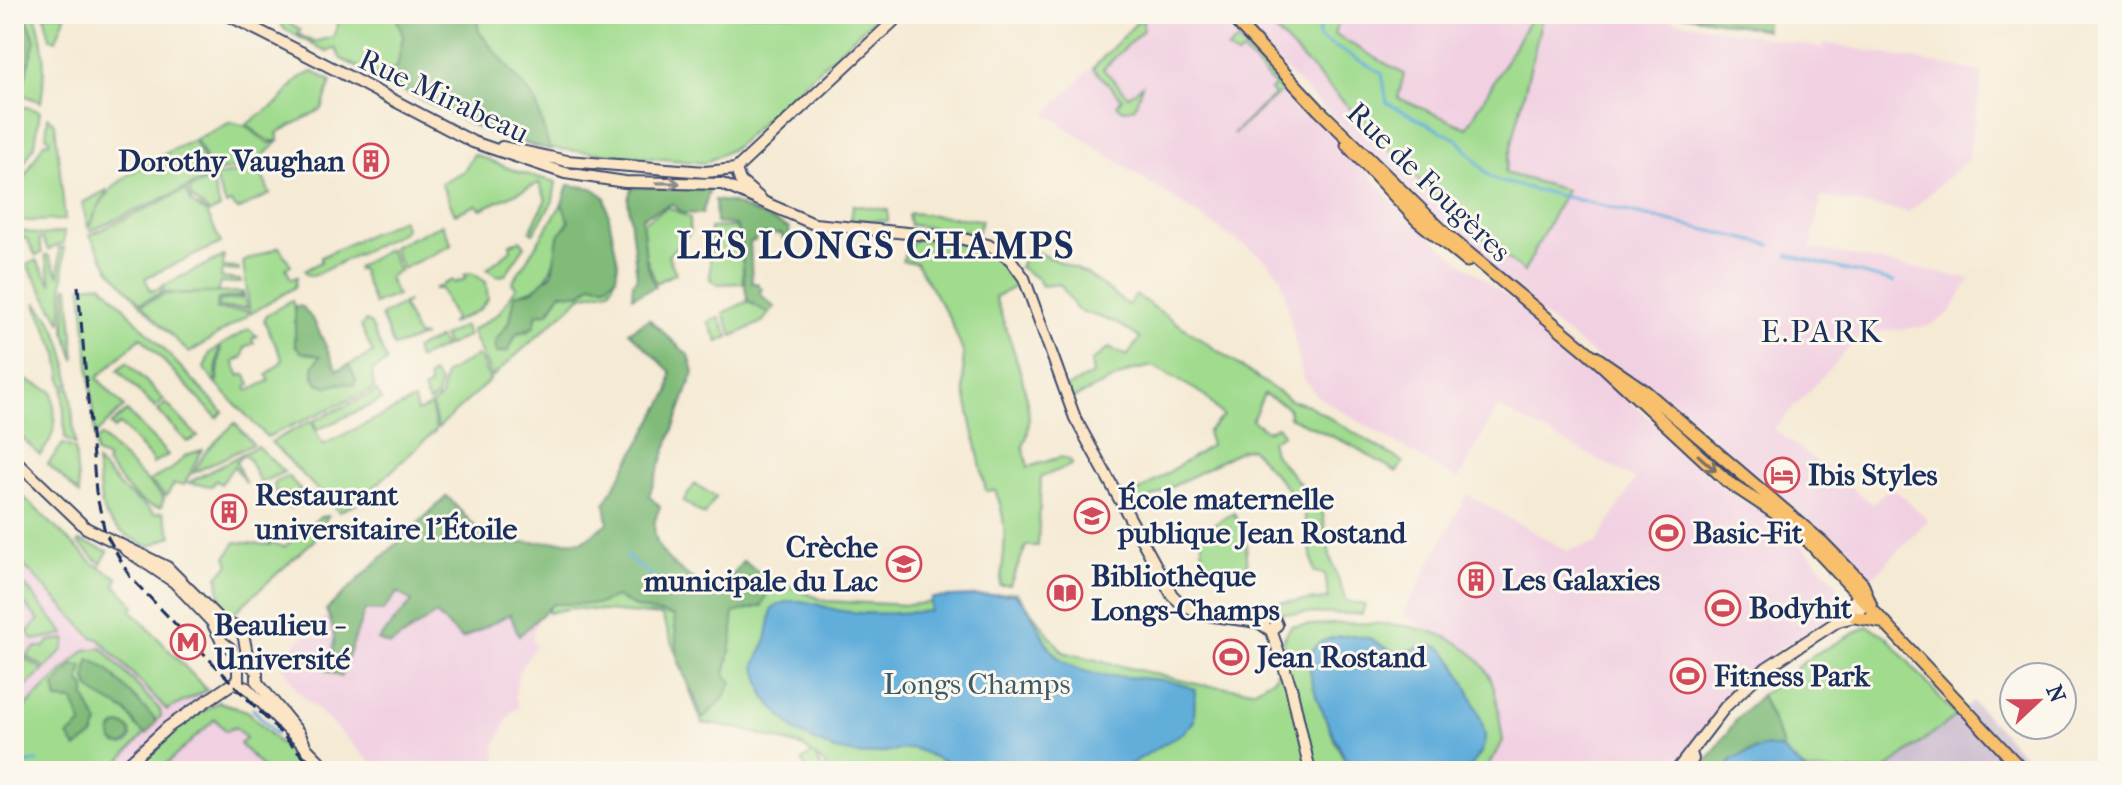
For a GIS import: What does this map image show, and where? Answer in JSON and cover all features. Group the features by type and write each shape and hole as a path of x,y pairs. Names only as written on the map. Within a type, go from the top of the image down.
{"main road":[{"name":"Rue de Fougères","path":"1228,14 1319,110 1366,168 1417,220 1455,253 1501,283 1590,354 1604,360 1645,391 1804,526 1865,598"},
{"path":"1865,598 1964,712 2023,771"},
{"path":"1855,617 1886,623"}],"street":[{"name":"Rue Mirabeau","path":"226,14 473,142 565,173 625,182 726,186"},
{"path":"766,204 740,181 736,169 901,14"},
{"name":"Rue Mirabeau","path":"336,70 485,141 567,161 722,171 736,169"},
{"path":"565,173 567,161"},
{"path":"722,171 726,186"},
{"path":"726,186 740,181"},
{"path":"726,186 801,221 976,241 1010,259 1028,286 1063,393 1089,449 1172,595 1191,611 1267,627 1291,687 1310,771"},
{"path":"14,459 86,528 173,571 225,630"},
{"path":"1838,621 1855,617 1865,598"},
{"path":"1676,771 1686,754 1691,753 1716,718 1750,682 1799,644 1838,621 1865,598"},
{"path":"225,630 241,629 236,646 240,681 329,771"},
{"path":"225,630 222,642 236,646 257,672 257,682 299,733 308,751"},
{"path":"120,771 168,727 240,681 250,666"},
{"path":"240,681 257,682"},
{"path":"1685,771 1693,759 1691,753"}],"shaded area":[{"path":"1144,14 1218,14 1331,131 1392,200 1442,247 1561,338 1729,492 1777,520 1835,581 1840,593 1837,613 1767,657 1728,695 1672,771 1485,771 1503,741 1476,656 1402,615 1467,494 1567,551 1597,543 1635,479 1498,407 1458,480 1317,396 1303,377 1281,277 1266,260 1046,114"},
{"path":"1229,14 1639,14 1823,48 1824,43 1983,72 1968,159 1909,212 1821,197 1811,248 1970,279 1950,313 1928,326 1863,333 1774,429 1873,504 1891,486 1928,520 1871,579 1682,410 1676,418 1501,283"},
{"path":"14,495 116,592 215,699 247,711 307,771 14,771"},
{"path":"447,505 545,603 532,635 535,647 519,671 515,697 519,707 510,714 495,746 499,771 380,771 297,690 279,659"},
{"path":"1973,702 1998,728 1998,741 2010,741 2039,771 1883,771"}],"green space":[{"path":"14,14 25,14 35,40 22,90 15,93 14,54 24,44 14,24"},
{"path":"25,14 35,14 43,47 41,102 18,93 34,35"},
{"path":"44,14 66,14 56,40 50,38"},
{"path":"342,14 879,14 734,148 705,163 535,147 485,131 341,59 335,48 327,52 284,29 281,23 285,20 300,30 298,34 314,42 333,37"},
{"path":"395,14 476,14 479,32 535,100 550,150 485,131 375,77 397,67 403,36"},
{"path":"1259,14 1332,14 1340,19 1334,34 1404,74 1398,98 1467,128 1533,14 1543,14 1505,173 1566,190 1524,272 1446,208"},
{"path":"1680,14 1766,14 1766,30"},
{"path":"1143,16 1143,30 1103,69 1129,96 1142,85 1135,107 1123,110 1117,105 1122,99 1093,68"},
{"path":"1237,41 1284,89 1233,134 1274,95 1270,90 1275,86 1243,52 1237,56 1227,50"},
{"path":"313,72 331,81 322,109 277,133 279,140 274,141 262,137 247,124 279,102 299,78"},
{"path":"14,104 40,111 35,145 14,179"},
{"path":"48,117 55,123 65,220 24,221 14,218 19,187 44,142 49,143 50,138 46,137"},
{"path":"231,122 246,126 268,143 278,142 254,164 212,173 196,139"},
{"path":"194,140 211,177 90,231 95,213 116,185 145,164"},
{"path":"474,154 518,172 556,182 553,201 533,233 530,231 546,199 539,183 481,209 476,205 455,214 441,183 464,171"},
{"path":"259,168 270,194 238,210 231,203 226,205 214,177"},
{"path":"211,178 220,208 210,213 192,198 189,189"},
{"path":"568,185 592,188 605,197 618,263 616,277 606,285 591,284 581,294 561,293 548,313 537,314 534,327 517,333 508,351 496,353 495,341 510,321 515,295 533,290 552,274 558,236 569,222 562,204"},
{"path":"632,187 710,189 702,214 683,213 672,204 642,217 646,261 655,287 632,297 633,283 637,277 628,199"},
{"path":"186,190 192,203 207,213 221,243 145,278 151,291 160,288 162,293 140,303 110,270 90,235"},
{"path":"107,191 88,227 82,203"},
{"path":"715,200 733,203 789,228 790,240 783,240 782,234 756,235 755,241 750,242 752,283 757,283 762,289 759,293 775,307 769,314 748,301 736,225 716,223"},
{"path":"562,204 569,221 552,267 541,283 514,300 512,315 499,339 497,353 508,351 517,333 529,331 536,313 550,311 561,292 581,294 591,284 606,285 616,277 610,290 582,296 492,377 471,331 498,314 517,287 512,283"},
{"path":"853,205 888,210 888,221 851,220"},
{"path":"668,207 690,218 690,233 668,256 676,273 656,283 646,257 642,223"},
{"path":"908,215 982,220 977,233 910,225"},
{"path":"402,219 403,232 313,276 306,274 305,270 321,262 321,257"},
{"path":"442,224 452,245 402,269 392,247"},
{"path":"735,227 742,238 743,283 716,284 710,279 710,228"},
{"path":"14,229 41,235 64,232 64,243 48,250 43,239 39,240 42,253 36,256 27,239 14,235"},
{"path":"914,239 974,247 998,259 1022,283 995,297 1026,394 1028,432 1023,446 1028,467 1061,457 1071,461 1072,465 1041,477 1038,546 1026,546 1010,585 1000,585 1004,525 995,490 986,491 964,388 963,352 950,319 916,263 902,261"},
{"path":"520,240 525,246 505,275 497,276 487,269 511,250 510,244"},
{"path":"64,247 61,322 27,265 36,260 52,285 45,256 48,255 59,276 59,249"},
{"path":"279,247 291,265 286,268 291,279 297,277 295,287 250,314 243,262"},
{"path":"389,249 399,271 388,277 397,295 374,304 361,269 357,270 357,267"},
{"path":"1029,249 1086,273 1128,305 1136,295 1290,400 1308,405 1403,462 1397,472 1349,444 1289,417 1288,407 1264,394 1252,420 1267,431 1277,426 1283,434 1271,441 1274,454 1322,509 1330,556 1346,601 1365,605 1362,614 1270,613 1268,603 1329,599 1325,574 1314,572 1303,506 1251,448 1241,450 1136,506 1130,497 1211,445 1207,432 1223,416 1203,394 1153,366 1131,371 1070,400 1065,388 1093,374 1091,362 1109,348 1127,356 1140,338 1117,323 1077,310 1060,284 1042,286 1038,279 1019,267"},
{"path":"224,256 223,267 238,268 239,271 222,270 221,278 240,280 241,283 220,283 218,293 165,293 162,286"},
{"path":"472,273 486,282 488,299 479,310 450,324 454,319 441,289 434,289 452,280 455,283 465,279 464,275"},
{"path":"102,284 223,412 217,418 141,337 97,378 124,407 95,435 82,286"},
{"path":"66,287 69,287 75,360 65,331"},
{"path":"241,292 241,296 218,299 216,310 247,311 247,316 189,353 141,305 165,294"},
{"path":"243,292 247,308 218,308 219,301 243,298"},
{"path":"292,300 298,324 294,339 301,352 321,356 313,367 314,379 332,386 356,380 349,365 373,353 361,326 366,321 371,324 387,362 372,371 374,389 267,437 217,385 221,345 249,329 257,336 252,339 254,343 245,347 243,357 233,362 240,376 245,374 250,384 246,387 248,391 269,381 267,375 283,360 264,321 267,315"},
{"path":"408,301 403,306 417,336 424,336 394,347 381,316"},
{"path":"748,301 769,314 762,322 733,336 723,313"},
{"path":"35,302 50,319 60,339 70,385 63,386 58,354"},
{"path":"295,306 303,307 315,323 337,370 349,365 356,380 354,385 339,383 329,387 317,383 313,367 320,356 301,352 295,345"},
{"path":"719,317 729,337 718,342 708,322"},
{"path":"649,319 689,356 694,372 649,496 660,507 655,537 660,549 681,570 719,594 743,561 772,581 762,606 733,613 733,636 725,675 732,682 723,699 703,719 678,659 674,616 637,608 616,597 599,604 553,604 519,636 510,614 462,639 436,614 390,645 378,640 412,602 398,592 383,611 365,610 341,677 325,670 334,640 326,610 447,496 488,541 583,541 608,523 605,503 669,392 671,372 629,332"},
{"path":"464,326 468,336 446,346 443,336"},
{"path":"439,338 444,347 418,359 415,349"},
{"path":"219,347 215,383 204,368 210,353"},
{"path":"476,356 480,358 490,380 438,428 432,405 441,397 445,374"},
{"path":"127,362 164,400 155,408 118,370"},
{"path":"433,374 440,383 437,397 429,403 423,390 430,386 428,378"},
{"path":"14,375 52,391 53,433 40,455 14,430"},
{"path":"70,388 75,444 65,439 63,389"},
{"path":"377,391 382,400 317,430 313,421"},
{"path":"414,400 417,412 431,406 436,430 357,503 339,512 271,442 311,421 323,445"},
{"path":"166,403 198,437 187,442 158,411"},
{"path":"127,411 168,455 152,464 152,460 120,424 114,429 111,425"},
{"path":"235,423 253,444 193,473 207,450"},
{"path":"101,436 164,498 161,507 153,507 138,498 106,463 108,459 96,454 95,441"},
{"path":"63,444 75,449 79,494 48,464"},
{"path":"257,446 284,472 260,483 249,459 243,455 236,462 246,484 234,466 221,484 216,480 212,486 188,483"},
{"path":"202,450 184,485 174,484 166,496 149,481 172,469 186,455"},
{"path":"97,462 122,489 155,514 163,512 172,536 148,547 111,523 102,506"},
{"path":"288,476 303,493 307,504 289,508 276,500 274,483"},
{"path":"695,484 716,497 704,515 683,501"},
{"path":"14,488 93,563 118,578 115,585 135,606 131,610 207,690 167,710 99,639 92,637 14,555"},
{"path":"1234,513 1246,537 1248,575 1217,574 1203,558 1201,531"},
{"path":"328,516 314,540 236,611 227,614 221,609 218,577 229,564 226,557 236,542 270,545 269,542 284,547 320,517"},
{"path":"80,541 108,551 101,564 78,543"},
{"name":"Longs Champs","path":"650,542 689,581 718,598 742,567 825,601 908,605 1016,592 1063,652 1201,685 1253,690 1275,677 1284,638 1291,626 1371,623 1428,631 1453,640 1473,654 1489,675 1503,741 1485,771 1466,771 1482,750 1455,663 1430,645 1396,653 1368,638 1317,694 1335,742 1351,771 824,771 826,765 814,755 823,771 808,771 802,761 812,754 804,747 741,729 702,723 662,616 571,608 548,613 549,590"},
{"path":"14,573 65,634 34,640 27,632 39,620 14,593"},
{"path":"1868,626 1886,636 1956,716 1883,771 1806,771 1781,749 1783,745 1761,695 1813,655"},
{"path":"66,639 63,650 46,668 26,656 36,647 45,647 49,641"},
{"path":"102,648 160,710 161,716 111,771 14,771 14,718 85,650"},
{"path":"24,658 44,670 14,698 14,668"},
{"path":"90,659 107,669 157,721 147,734 139,730 125,711 89,687 86,671"},
{"path":"73,665 83,666 79,681 85,687 85,697 98,724 93,736 76,748 68,736 82,724 73,701 57,700 54,686"},
{"path":"1761,695 1783,746 1781,749 1749,751 1735,759 1725,771 1700,771 1737,719"},
{"path":"219,702 247,711 307,771 266,771 240,744 246,738 235,727 226,731 215,719 159,771 150,771 142,758 154,746 156,748 182,724"},
{"path":"121,725 128,728 131,735 128,742 121,745 114,742 111,735 114,728"}],"water":[{"path":"1014,594 1029,609 1054,654 1061,660 1092,673 1162,680 1195,690 1194,721 1184,732 1119,771 967,771 913,748 863,755 835,750 796,732 765,698 755,665 766,641 772,609 782,604 802,601 839,611 900,613 930,611 931,598"},
{"path":"1352,635 1368,638 1396,653 1429,646 1439,647 1445,652 1467,687 1485,736 1482,750 1468,770 1351,771 1316,694 1309,663 1312,651 1319,643"},
{"path":"1766,746 1781,749 1806,771 1725,771 1732,759"}],"waterway":[{"path":"1318,14 1319,38 1382,73 1387,103 1458,140 1488,175 1498,181 1771,245"},
{"path":"1788,255 1894,282"},
{"path":"626,556 682,599"},
{"path":"253,709 276,734"},
{"path":"282,738 313,768"},
{"path":"14,767 37,761"}],"railway":[{"path":"78,286 96,492 105,532 130,577 317,771"}],"place":[{"name":"Dorothy Vaughan","path":"371,161"},
{"name":"Ibis Styles","path":"1782,475"},
{"name":"Restaurant universitaire l'Étoile","path":"229,512"},
{"name":"École maternelle publique Jean Rostand","path":"1092,516"},
{"name":"Basic-Fit","path":"1667,533"},
{"name":"Crèche municipale du Lac","path":"904,564"},
{"name":"Les Galaxies","path":"1476,580"},
{"name":"Bibliothèque Longs-Champs","path":"1065,593"},
{"name":"Bodyhit","path":"1723,608"},
{"name":"Beaulieu - Université","path":"188,642"},
{"name":"Jean Rostand","path":"1231,657"},
{"name":"Fitness Park","path":"1688,676"}],"district":[{"name":"LES LONGS CHAMPS","path":"876,245"},
{"name":"E.PARK","path":"1822,331"}]}
